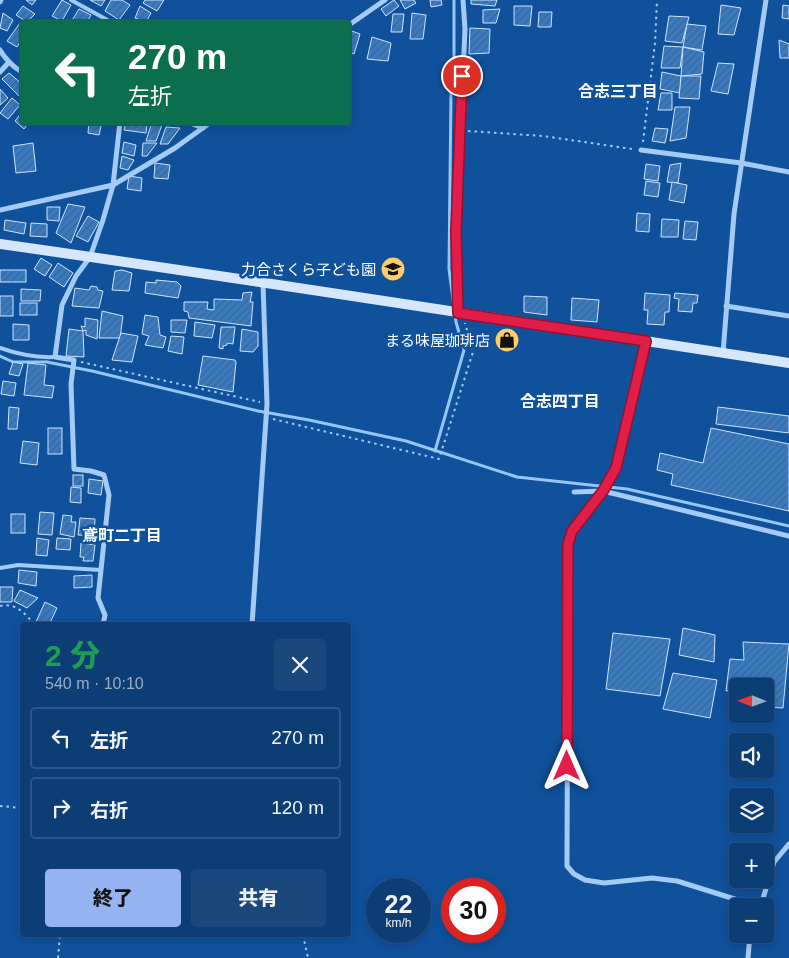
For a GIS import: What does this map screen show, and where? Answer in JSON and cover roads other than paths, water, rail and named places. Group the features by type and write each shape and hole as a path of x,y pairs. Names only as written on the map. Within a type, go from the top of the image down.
{"street":[{"path":"351,24 385,0"},
{"path":"458,313 456,232 465,30 463,0"},
{"path":"723,353 734,214 766,0"},
{"path":"0,50 9,62 20,70"},
{"path":"0,72 9,62"},
{"path":"104,622 105,615 98,598 109,495 104,475 74,469 71,384 74,360 55,357 62,306 76,276 90,257 104,220 113,185 120,125"},
{"path":"195,125 203,128"},
{"path":"0,210 113,185 175,148 207,125"},
{"path":"641,150 742,163 789,172"},
{"path":"0,244 263,282 789,363"},
{"path":"252,622 267,404 263,282"},
{"path":"726,306 789,316"},
{"path":"646,341 616,468 603,491 572,531 568,544 567,866 574,874 585,880 604,883 652,878 677,881 731,898"},
{"path":"574,492 603,491 789,536"},
{"path":"763,898 774,862 789,844"},
{"path":"748,958 749,943"}],"lane":[{"path":"71,0 107,20"},
{"path":"0,348 17,354 46,358 55,357"},
{"path":"0,568 18,565 101,570"}],"waterway":[{"path":"435,451 464,350 456,322 449,269 454,0"},
{"path":"0,356 13,362 47,362 92,371 258,411 406,441 517,477 627,489 789,526"}],"place":[{"name":"力合さくら子ども園","path":"393,269"},
{"name":"まる味屋珈琲店","path":"507,340"}],"district":[{"name":"合志三丁目","path":"618,91"},
{"name":"合志四丁目","path":"560,401"},
{"name":"鳶町二丁目","path":"122,535"}]}
